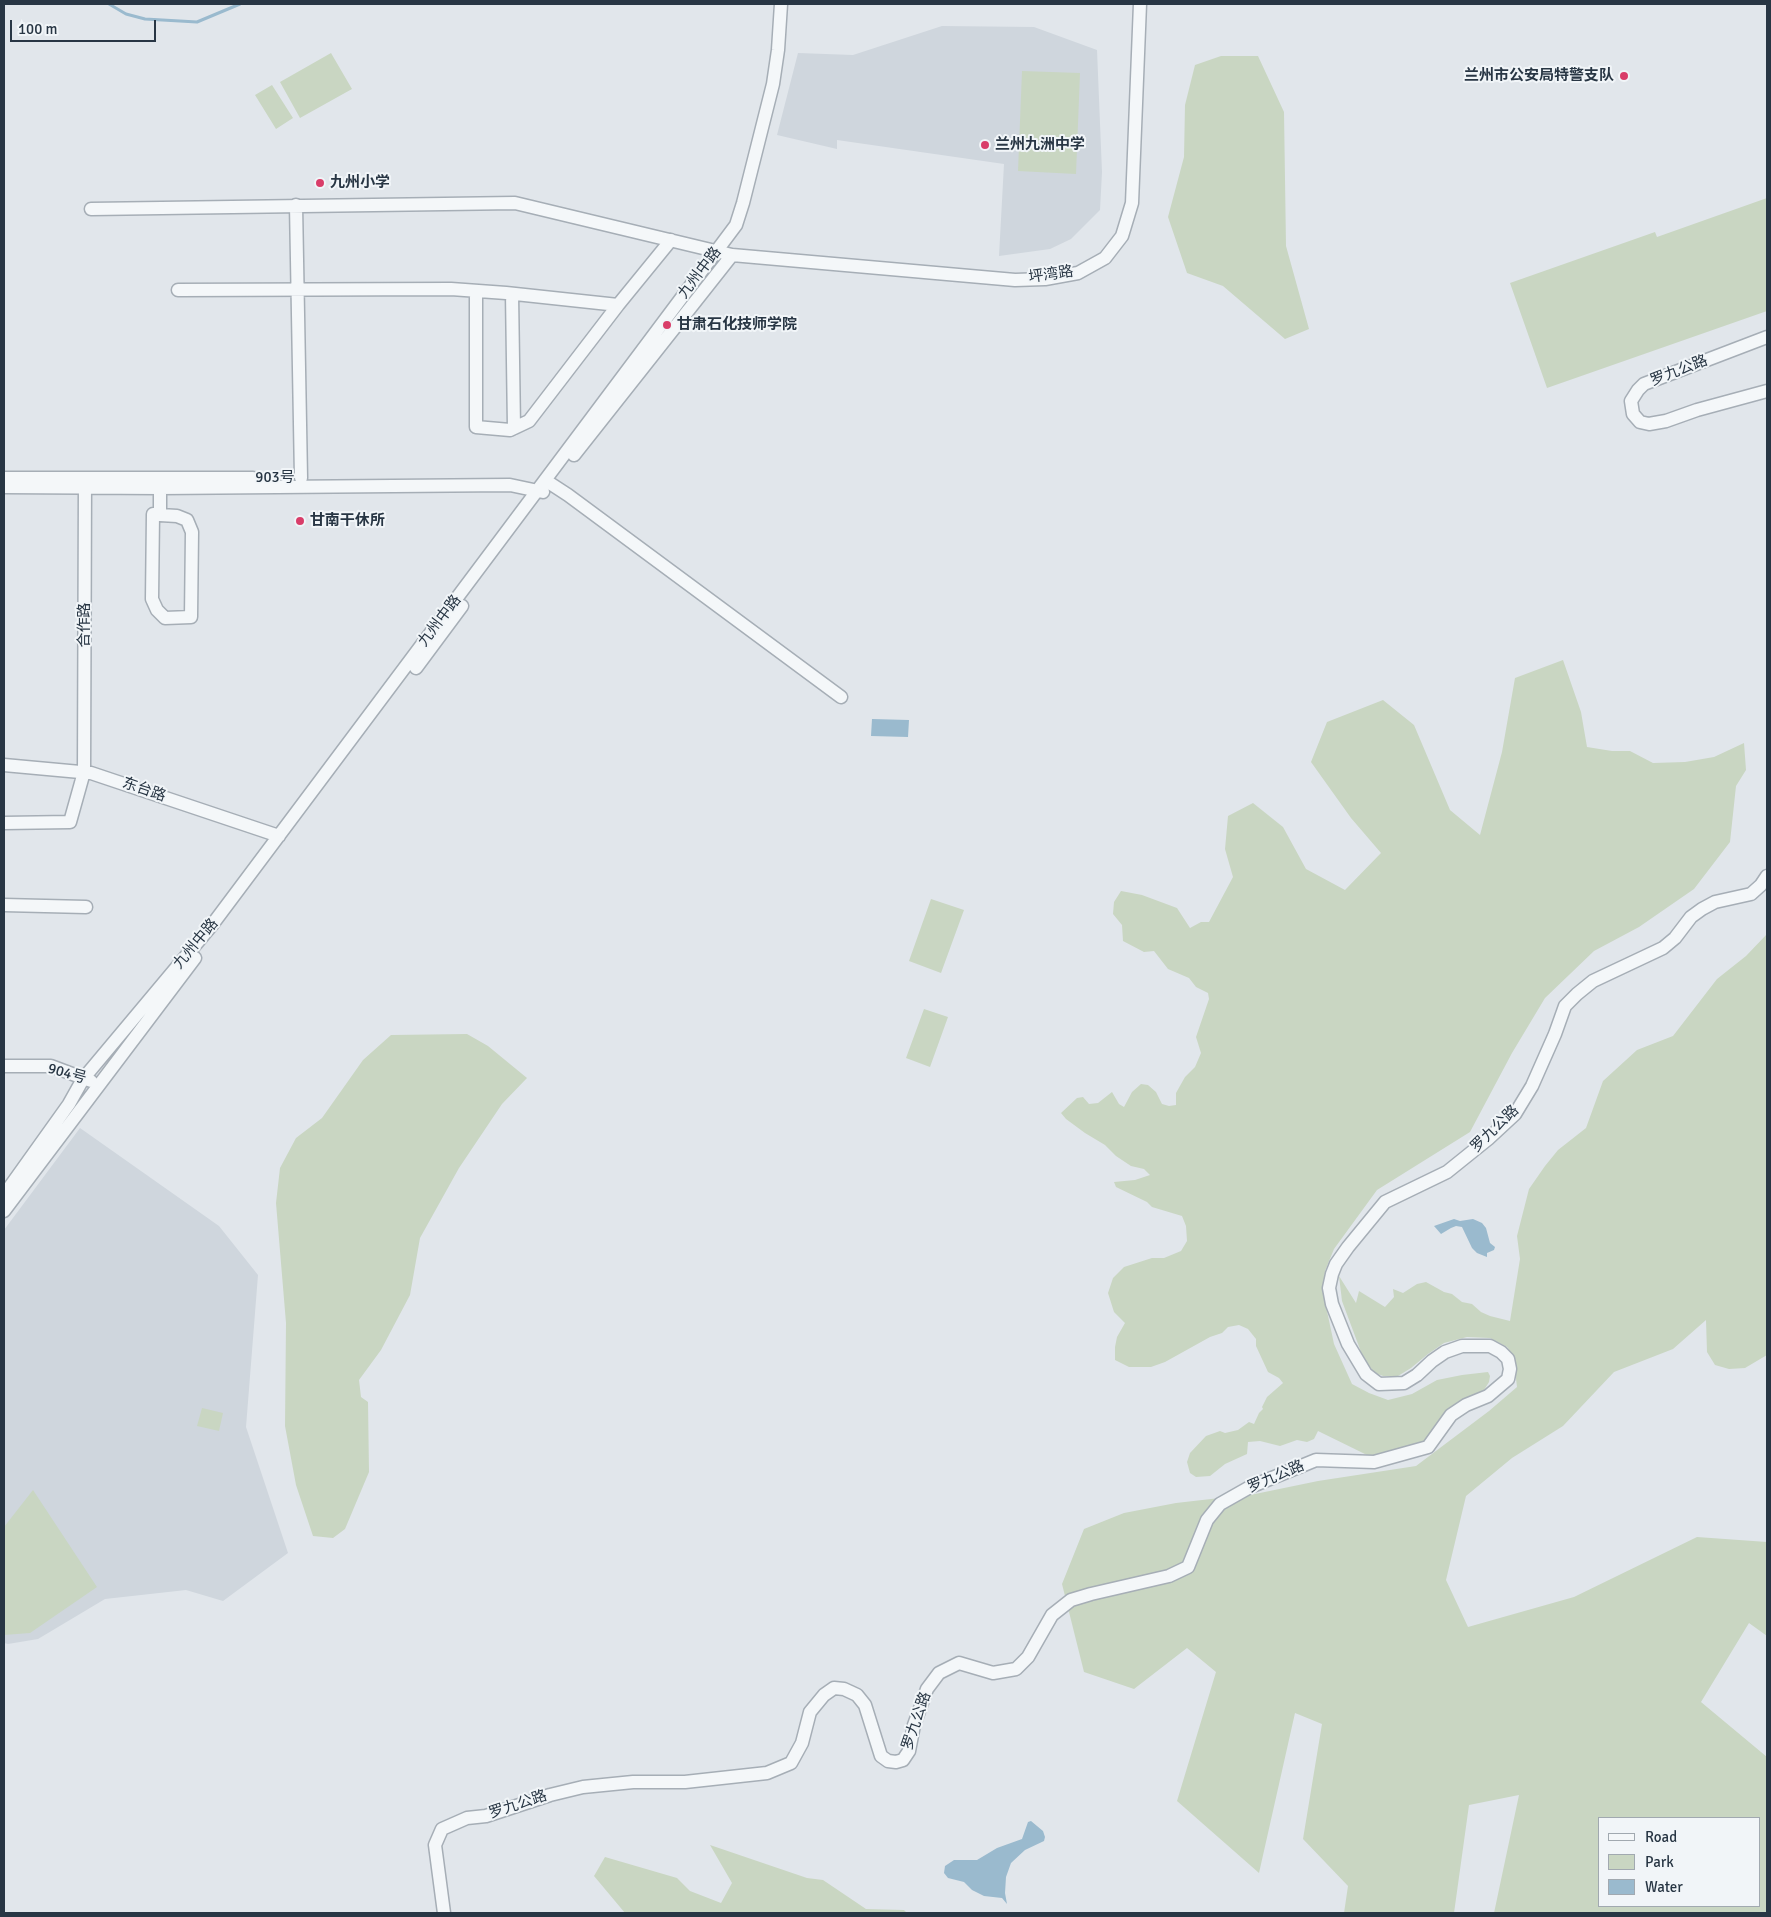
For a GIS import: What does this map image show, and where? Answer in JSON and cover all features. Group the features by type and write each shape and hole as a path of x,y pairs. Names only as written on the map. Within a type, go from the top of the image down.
{"street":[{"name":"九州中路","path":"4,1195 69,1104 81,1083 212,925 545,487 736,225 773,84 778,50 780,4"},
{"name":"坪湾路","path":"91,209 514,203 732,255 1014,280 1045,279 1078,273 1105,258 1122,236 1132,202 1140,4"},
{"path":"296,205 301,478"},
{"path":"476,291 476,427 510,430 529,421 618,305 671,240"},
{"path":"4,1211 436,642 545,487 732,255"},
{"path":"178,290 441,289 618,305"},
{"path":"512,294 514,428"},
{"name":"罗九公路","path":"1767,337 1644,384 1631,401 1633,414 1640,422 1649,424 1666,421 1697,410 1767,392"},
{"name":"903号","path":"4,478 160,483 340,478 545,487"},
{"path":"4,487 85,482"},
{"name":"合作路","path":"4,823 70,822 84,772 85,482"},
{"path":"160,515 160,483 545,487 842,697"},
{"path":"153,514 160,515 177,516 187,520 192,532 191,617 165,618 157,610 152,598 153,514"},
{"name":"东台路","path":"4,765 84,772 106,776 279,836"},
{"name":"罗九公路","path":"444,1913 435,1845 442,1829 467,1818 486,1816 550,1795 583,1787 633,1782 685,1782 768,1773 791,1763 802,1744 810,1712 824,1695 834,1688 844,1689 857,1695 865,1705 881,1756 888,1761 896,1762 903,1760 909,1751 914,1725 927,1689 940,1674 959,1663 993,1673 1016,1669 1028,1657 1052,1615 1071,1600 1169,1576 1188,1568 1207,1520 1220,1504 1250,1487 1316,1460 1374,1462 1428,1447 1451,1415 1466,1405 1488,1396 1508,1379 1510,1369 1508,1359 1501,1352 1490,1346 1462,1346 1445,1352 1432,1361 1417,1376 1404,1383 1379,1384 1366,1374 1348,1344 1332,1304 1329,1288 1336,1264 1385,1202 1446,1172 1488,1139 1515,1114 1532,1086 1565,1006 1577,994 1593,981 1663,948 1675,938 1691,917 1702,909 1715,902 1751,894 1767,876"},
{"path":"4,905 86,907"},
{"name":"904号","path":"4,1066 51,1066 81,1083 98,1086"},
{"path":"4,1073 48,1072 81,1083"}],"shaded area":[{"name":"兰州九洲中学","path":"942,26 1034,27 1097,50 1102,172 1100,210 1071,239 1050,249 999,256 1004,164 837,140 837,149 777,135 798,53 853,55"},
{"path":"80,1128 219,1226 258,1275 246,1427 288,1553 223,1601 186,1590 105,1599 38,1639 8,1644 4,1643 4,1230"}],"green space":[{"path":"331,53 352,89 300,118 280,82"},
{"path":"1221,56 1258,56 1284,112 1286,246 1309,329 1285,339 1223,286 1187,273 1168,217 1184,157 1185,105 1195,65"},
{"path":"1022,71 1080,73 1076,174 1018,171"},
{"path":"272,85 293,118 276,129 255,95"},
{"path":"1767,198 1767,311 1547,388 1510,283 1655,232 1657,237"},
{"path":"1563,660 1581,712 1587,747 1612,751 1630,751 1653,763 1685,762 1714,757 1744,743 1746,770 1736,786 1730,842 1694,889 1639,927 1594,951 1545,998 1512,1053 1470,1132 1377,1190 1334,1249 1325,1271 1324,1297 1334,1344 1352,1384 1388,1400 1412,1394 1437,1380 1462,1375 1488,1372 1490,1376 1489,1382 1484,1390 1463,1402 1426,1444 1369,1456 1318,1431 1314,1439 1307,1442 1297,1440 1280,1446 1260,1441 1248,1442 1247,1454 1225,1464 1210,1476 1196,1477 1190,1473 1187,1462 1190,1453 1206,1436 1220,1431 1225,1433 1238,1430 1249,1422 1254,1424 1263,1409 1262,1407 1267,1397 1283,1383 1279,1378 1268,1372 1256,1346 1256,1339 1248,1329 1239,1325 1228,1327 1222,1333 1210,1337 1165,1362 1151,1367 1129,1367 1115,1360 1117,1337 1125,1323 1114,1312 1108,1293 1113,1278 1124,1267 1152,1258 1164,1258 1181,1251 1187,1241 1186,1226 1182,1216 1152,1207 1147,1202 1116,1187 1114,1182 1135,1180 1150,1175 1144,1169 1131,1166 1116,1156 1105,1145 1085,1133 1061,1113 1077,1098 1083,1097 1089,1104 1098,1103 1112,1092 1119,1104 1124,1107 1132,1092 1141,1084 1148,1085 1156,1092 1162,1104 1176,1105 1176,1093 1185,1077 1195,1067 1201,1053 1196,1037 1209,999 1208,993 1196,987 1189,978 1168,969 1154,951 1144,952 1123,941 1122,925 1113,914 1114,902 1121,891 1142,895 1177,908 1190,928 1201,922 1209,922 1233,877 1225,849 1228,816 1253,803 1283,827 1306,869 1345,890 1381,853 1351,818 1311,762 1327,722 1383,700 1414,725 1450,810 1480,835 1502,752 1515,678"},
{"path":"931,899 964,910 941,973 909,961"},
{"path":"1767,934 1767,1355 1745,1368 1729,1369 1715,1365 1707,1352 1706,1320 1673,1349 1614,1372 1563,1426 1512,1458 1466,1496 1446,1580 1468,1627 1574,1597 1697,1537 1767,1542 1767,1636 1749,1623 1701,1702 1767,1757 1767,1913 1494,1913 1519,1795 1469,1805 1454,1913 1344,1913 1348,1886 1303,1839 1322,1724 1295,1713 1259,1873 1177,1801 1216,1672 1187,1648 1134,1689 1084,1672 1062,1584 1084,1529 1124,1513 1176,1503 1255,1494 1318,1481 1416,1466 1489,1411 1517,1387 1512,1354 1507,1347 1490,1338 1467,1337 1444,1343 1398,1376 1383,1376 1375,1373 1364,1360 1342,1301 1339,1276 1356,1303 1359,1291 1385,1307 1394,1297 1393,1289 1403,1293 1417,1284 1426,1282 1444,1292 1452,1294 1462,1302 1472,1304 1481,1312 1510,1321 1520,1259 1517,1236 1529,1189 1558,1150 1586,1128 1603,1081 1637,1050 1673,1036 1717,979 1746,956"},
{"path":"924,1009 948,1017 930,1067 906,1058"},
{"path":"467,1034 488,1046 527,1078 502,1104 459,1168 420,1238 410,1295 381,1350 359,1380 361,1397 368,1402 369,1472 345,1529 333,1538 313,1536 296,1485 285,1426 286,1323 276,1203 280,1168 296,1138 322,1118 363,1060 391,1035"},
{"path":"202,1408 223,1413 219,1431 197,1426"},
{"path":"33,1490 97,1587 30,1633 4,1635 4,1527"},
{"path":"710,1845 807,1878 823,1880 866,1909 904,1910 907,1913 625,1913 594,1876 605,1857 677,1878 690,1891 721,1903 732,1883"}],"water":[{"path":"872,719 909,720 908,737 871,736"},
{"path":"1454,1219 1460,1221 1473,1219 1482,1223 1486,1228 1490,1243 1495,1247 1494,1250 1487,1253 1487,1257 1477,1253 1472,1248 1462,1227 1456,1226 1441,1234 1434,1226"},
{"path":"1031,1821 1043,1831 1044,1841 1025,1850 1011,1863 1006,1877 1005,1893 1007,1904 1002,1898 984,1896 972,1890 964,1882 948,1878 944,1873 945,1866 954,1860 977,1860 997,1848 1022,1839 1028,1822"}],"waterway":[{"path":"109,4 126,14 145,19 197,22 240,4"}],"place":[{"name":"兰州市公安局特警支队","path":"1624,76"},
{"name":"兰州九洲中学","path":"985,145"},
{"name":"九州小学","path":"320,183"},
{"name":"甘肃石化技师学院","path":"667,325"},
{"name":"甘南干休所","path":"300,521"}]}
